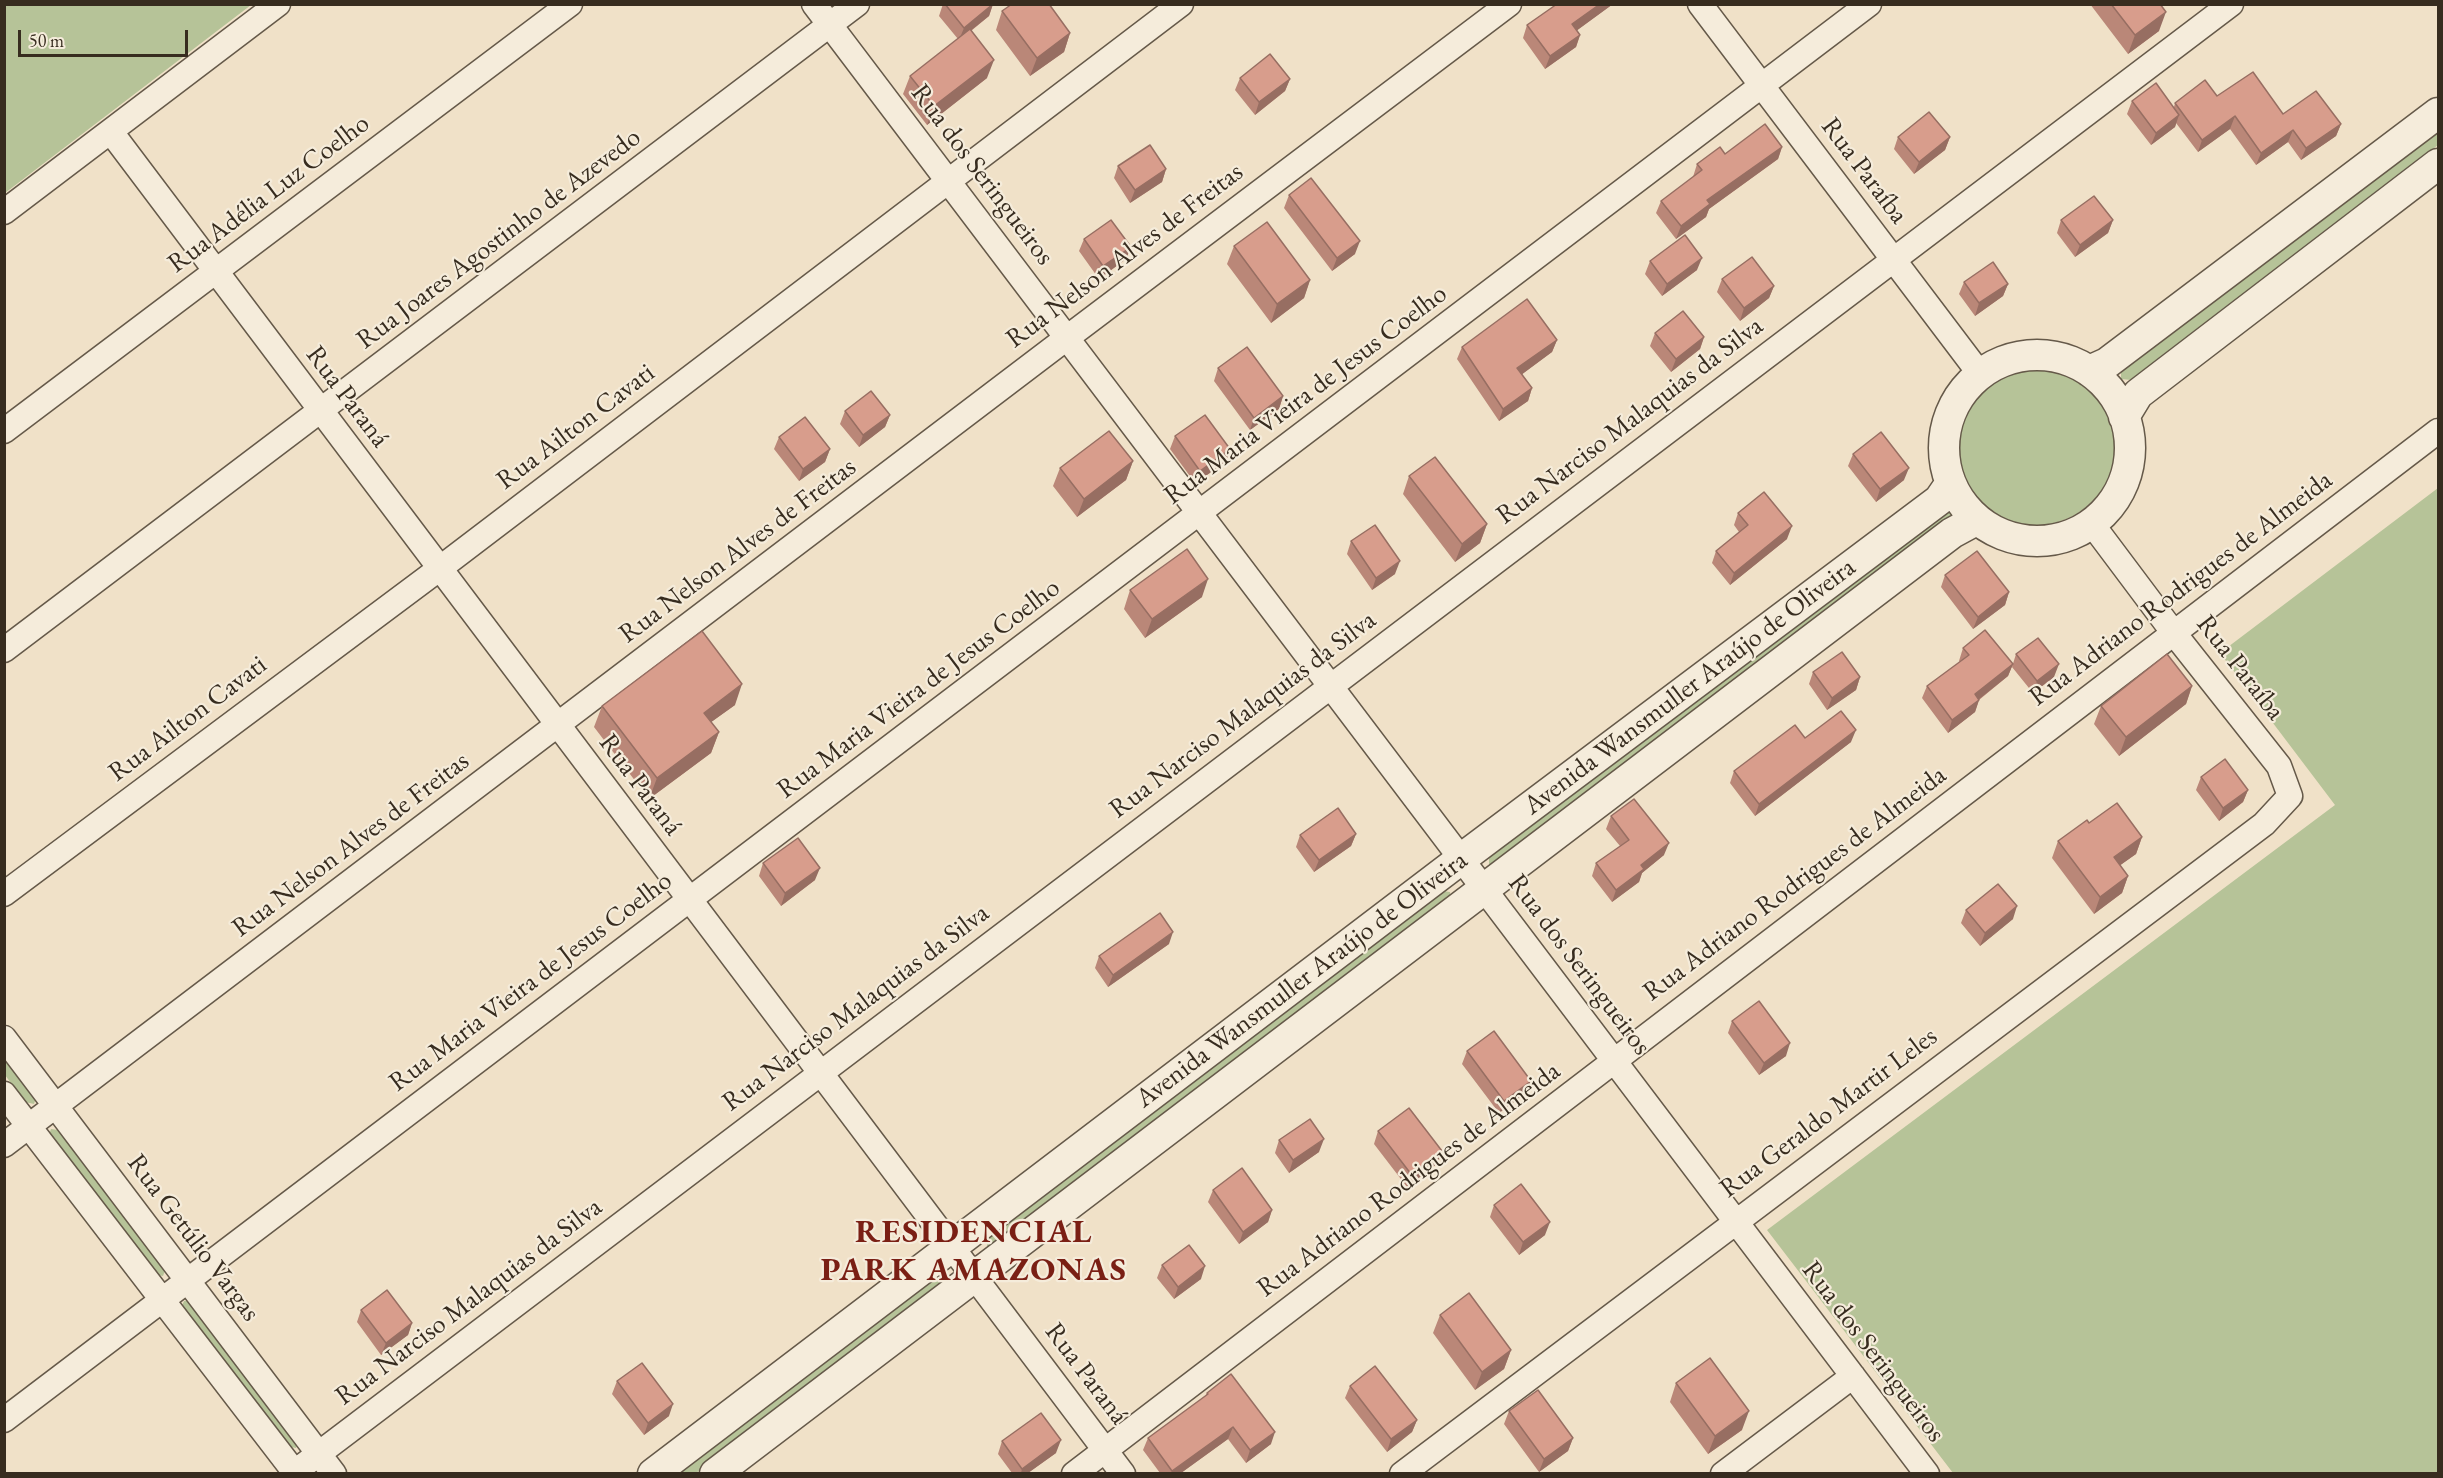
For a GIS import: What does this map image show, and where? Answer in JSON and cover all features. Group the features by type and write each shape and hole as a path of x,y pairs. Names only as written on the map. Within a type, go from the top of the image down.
{"street":[{"path":"4,212 278,4"},
{"name":"Rua Adélia Luz Coelho","path":"4,431 570,4"},
{"name":"Rua dos Seringueiros","path":"814,4 1927,1473"},
{"name":"Rua Joares Agostinho de Azevedo","path":"4,650 857,4"},
{"name":"Rua Ailton Cavati","path":"4,894 439,569 1181,4"},
{"name":"Rua Nelson Alves de Freitas","path":"4,1145 1509,4"},
{"name":"Rua Paraíba","path":"1700,4 1980,374"},
{"name":"Rua Maria Vieira de Jesus Coelho","path":"4,1420 1199,515 1869,4"},
{"name":"Rua Narciso Malaquias da Silva","path":"294,1473 2230,4"},
{"path":"2089,372 2107,363 2439,113"},
{"name":"Rua Paraná","path":"111,132 215,273 1123,1473"},
{"path":"2124,417 2138,394 2439,164"},
{"path":"2029,355 2055,356 2080,365 2089,372 2113,393 2124,417 2130,439 2128,471 2115,500 2092,524 2064,538 2032,542 2000,535 1976,520 1954,492 1944,468 1943,441 1948,415 1961,393 1980,374 2003,361 2029,355"},
{"name":"Rua Adriano Rodrigues de Almeida","path":"1074,1473 2439,431"},
{"name":"Avenida Wansmuller Araújo de Oliveira","path":"653,1473 1461,859 1939,500 1950,484"},
{"name":"Avenida Wansmuller Araújo de Oliveira","path":"715,1473 1952,533 1976,520"},
{"name":"Rua Paraíba","path":"2092,524 2173,632 2279,766 2290,796"},
{"name":"Rua Geraldo Martir Leles","path":"1402,1473 2264,824 2290,796"},
{"name":"Rua Getúlio Vargas","path":"4,1038 333,1473"},
{"path":"4,1094 165,1300 294,1473"},
{"path":"1724,1473 1853,1376"}],"green space":[{"path":"5,4 251,4 251,5 5,193"},
{"path":"2438,129 2438,145 2131,380 2121,379 2121,369"},
{"path":"2036,367 2051,368 2066,373 2080,380 2092,390 2102,402 2109,416 2114,431 2114,461 2109,476 2102,490 2092,502 2080,512 2066,519 2051,524 2036,525 2021,524 2006,519 1992,512 1980,502 1970,490 1963,476 1958,461 1957,446 1958,431 1963,416 1970,402 1980,390 1992,380 2006,373 2021,368"},
{"path":"2438,488 2438,1473 1953,1473 1767,1230 2335,805 2220,653"},
{"path":"1945,510 1952,511 1953,519 1498,866 1489,866 1489,856"},
{"path":"1443,891 1450,892 1451,900 996,1247 987,1246 987,1237"},
{"path":"5,1053 37,1095 34,1104 25,1102 5,1075"},
{"path":"51,1129 58,1130 166,1268 163,1276 153,1274 48,1137"},
{"path":"934,1277 942,1278 942,1285 696,1473 674,1474"},
{"path":"184,1301 191,1301 299,1439 296,1448 286,1446 181,1308"}],"building":[{"path":"945,4 993,4 964,28"},
{"path":"1012,4 1049,4 1070,33 1037,58 1002,11"},
{"path":"1557,4 1600,4 1572,24 1580,35 1550,56 1527,25"},
{"path":"2111,4 2160,4 2166,12 2135,35"},
{"path":"970,29 994,60 934,106 910,76"},
{"path":"1270,54 1290,79 1259,102 1240,78"},
{"path":"2253,72 2283,114 2316,91 2341,124 2306,148 2293,130 2261,153 2235,116 2202,140 2175,103 2205,80 2217,96"},
{"path":"2156,83 2179,115 2156,133 2132,101"},
{"path":"1929,112 1950,137 1919,162 1898,137"},
{"path":"1765,124 1782,147 1707,200 1710,204 1681,226 1661,201 1702,170 1697,164 1720,147 1725,154"},
{"path":"1150,145 1166,169 1135,190 1118,166"},
{"path":"1311,178 1360,241 1337,258 1289,195"},
{"path":"2094,196 2113,220 2080,245 2061,220"},
{"path":"1111,220 1131,247 1103,266 1084,239"},
{"path":"1267,222 1310,280 1277,304 1234,246"},
{"path":"1685,235 1702,258 1667,284 1650,261"},
{"path":"1752,257 1774,286 1744,308 1722,279"},
{"path":"1993,262 2008,284 1979,303 1964,282"},
{"path":"1527,299 1557,340 1517,368 1532,388 1503,409 1462,347"},
{"path":"1683,311 1704,337 1676,359 1655,333"},
{"path":"1247,347 1283,396 1254,418 1218,368"},
{"path":"871,391 890,415 863,435 845,411"},
{"path":"1205,415 1230,449 1200,471 1175,436"},
{"path":"805,417 830,449 803,469 779,437"},
{"path":"1109,431 1133,461 1084,499 1060,468"},
{"path":"1881,432 1909,468 1880,489 1853,454"},
{"path":"1435,457 1487,524 1462,544 1409,476"},
{"path":"1764,492 1792,526 1734,573 1716,551 1748,525 1738,513"},
{"path":"1375,525 1400,561 1376,578 1351,541"},
{"path":"1187,549 1208,579 1152,619 1130,590"},
{"path":"1977,551 2009,592 1978,617 1945,575"},
{"path":"1985,630 2013,664 1975,694 1979,700 1952,720 1927,686 1969,655 1963,648"},
{"path":"702,631 742,684 704,713 719,732 657,778 602,706"},
{"path":"2038,638 2059,664 2037,681 2016,654"},
{"path":"1842,652 1860,677 1832,698 1813,672"},
{"path":"2167,654 2192,686 2126,737 2101,706"},
{"path":"1841,711 1856,730 1759,804 1734,771 1795,725 1805,738"},
{"path":"2225,759 2248,790 2223,808 2201,777"},
{"path":"1634,799 1669,843 1641,865 1644,869 1616,890 1596,863 1629,840 1611,816"},
{"path":"2117,803 2142,837 2114,857 2128,876 2100,897 2058,841 2087,820 2089,823"},
{"path":"1338,808 1356,834 1319,860 1300,835"},
{"path":"798,838 820,868 785,893 763,863"},
{"path":"1998,884 2017,906 1985,933 1966,910"},
{"path":"1160,913 1173,932 1113,975 1099,956"},
{"path":"1759,1001 1790,1043 1764,1063 1732,1021"},
{"path":"1494,1031 1531,1081 1504,1101 1467,1051"},
{"path":"1409,1108 1442,1151 1411,1174 1378,1131"},
{"path":"1310,1119 1324,1139 1293,1160 1279,1140"},
{"path":"1242,1168 1272,1210 1243,1232 1213,1190"},
{"path":"1521,1184 1550,1222 1523,1242 1494,1205"},
{"path":"1189,1245 1205,1266 1178,1287 1162,1265"},
{"path":"387,1290 412,1323 386,1343 361,1310"},
{"path":"1469,1293 1511,1350 1482,1372 1440,1315"},
{"path":"1710,1358 1749,1411 1715,1436 1676,1383"},
{"path":"642,1363 673,1404 648,1423 617,1381"},
{"path":"1375,1366 1417,1420 1391,1439 1350,1386"},
{"path":"1231,1374 1275,1432 1250,1450 1233,1427 1172,1471 1148,1438"},
{"path":"1538,1390 1573,1438 1544,1459 1509,1411"},
{"path":"1041,1413 1061,1440 1022,1469 1002,1441"}],"district":[{"name":"RESIDENCIAL PARK AMAZONAS","path":"974,1252"}]}
